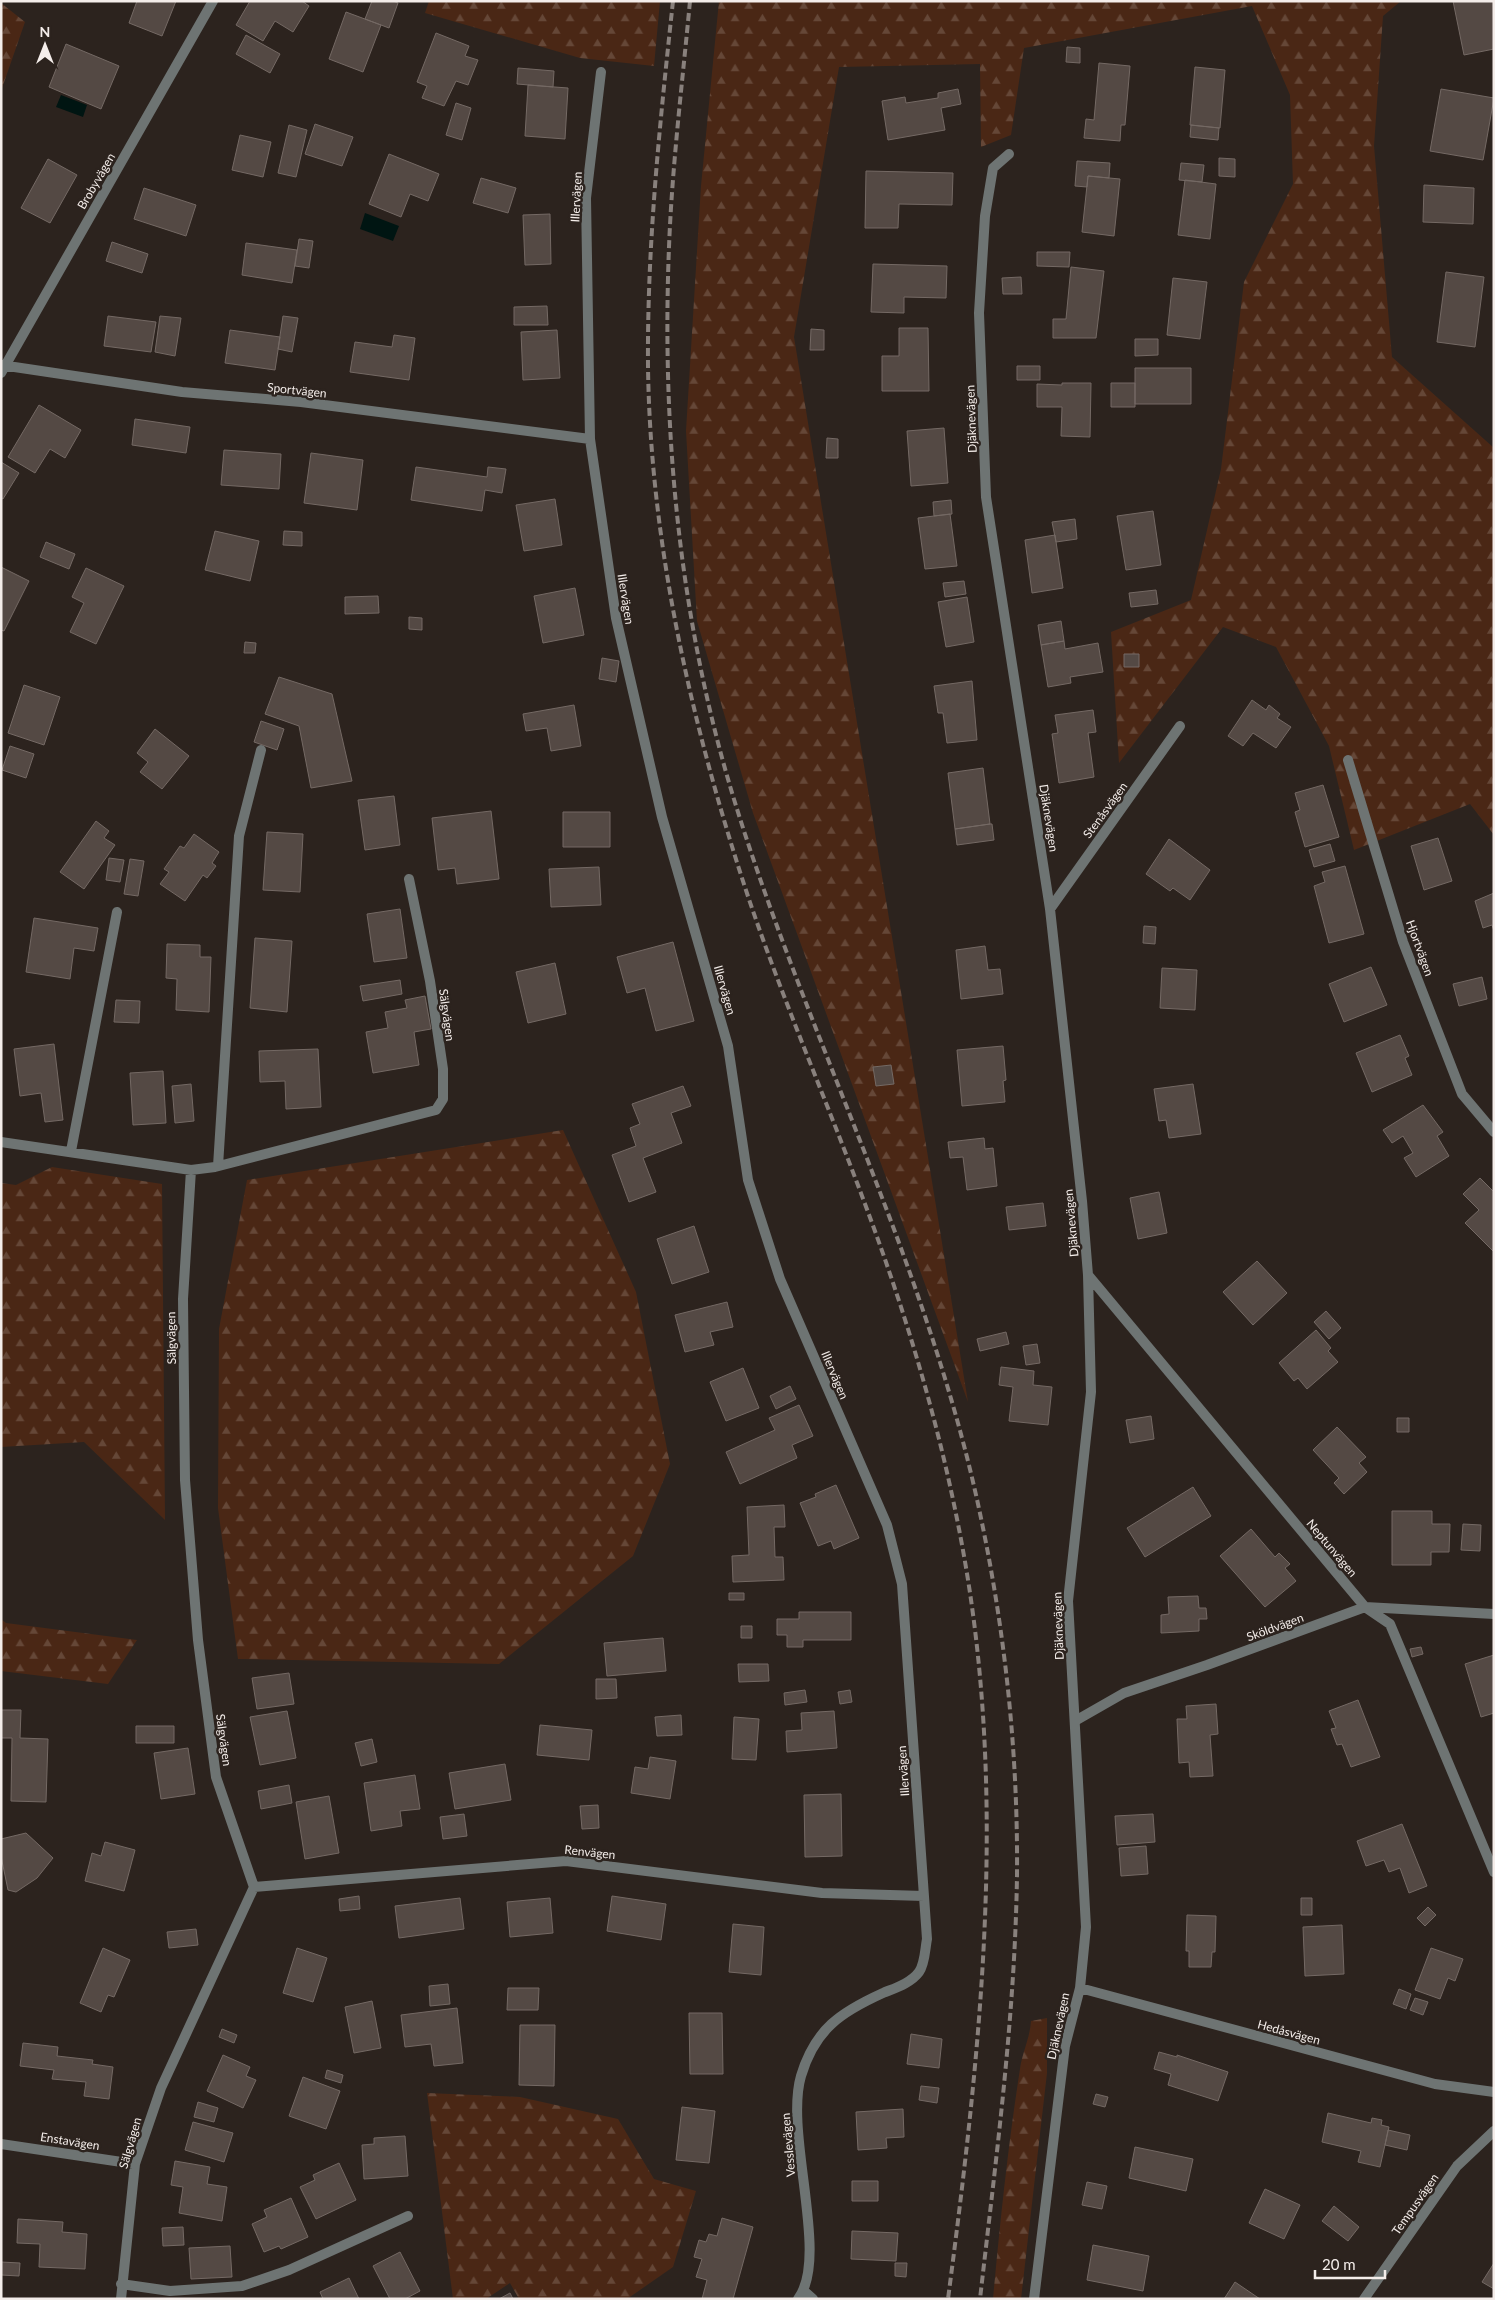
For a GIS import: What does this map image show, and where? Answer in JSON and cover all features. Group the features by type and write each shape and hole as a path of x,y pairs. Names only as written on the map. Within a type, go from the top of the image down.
{"street":[{"name":"Brobyvägen","path":"2,368 214,1"},
{"name":"Illervägen","path":"600,72 586,198 590,439 616,618 662,817 728,1046 748,1180 780,1279 886,1525 902,1584 924,1896"},
{"name":"Djäknevägen","path":"1009,154 993,168 985,216 980,313 986,497 1050,909 1088,1275 1091,1392 1068,1601 1086,1927 1080,1988 1065,2046 1034,2299"},
{"name":"Sportvägen","path":"2,368 182,392 301,402 590,439"},
{"name":"Stenåsvägen","path":"1050,909 1180,726"},
{"path":"218,1166 239,836 261,750"},
{"name":"Hjortvägen","path":"1348,760 1403,942 1462,1094 1494,1132"},
{"name":"Sälgvägen","path":"1,1142 191,1170 218,1166 436,1110 443,1100 443,1069 430,981 409,879"},
{"path":"71,1151 117,912"},
{"name":"Sälgvägen","path":"121,2299 121,2284 135,2164 161,2088 254,1887 216,1777 198,1640 185,1480 183,1299 191,1170"},
{"name":"Neptunvägen","path":"1088,1275 1364,1607 1390,1624 1494,1872"},
{"name":"Sköldvägen","path":"1075,1721 1124,1693 1207,1665 1364,1607 1494,1614"},
{"name":"Renvägen","path":"254,1887 566,1861 822,1893 924,1896"},
{"name":"Vesslevägen","path":"801,2295 811,2258 797,2115 801,2076 812,2048 824,2029 846,2012 903,1984 919,1972 927,1939 924,1896"},
{"name":"Hedåsvägen","path":"1080,1988 1434,2084 1494,2092"},
{"name":"Tempusvägen","path":"1364,2299 1457,2166 1494,2131"},
{"name":"Enstavägen","path":"1,2144 135,2164"},
{"path":"121,2284 170,2291 242,2286 289,2270 408,2216"},
{"path":"801,2295 813,2299"}],"green space":[{"path":"429,1 660,1 654,66 580,58 425,13"},
{"path":"719,1 1401,1 1383,16 1374,146 1392,357 1494,448 1494,835 1470,804 1354,850 1329,746 1276,647 1223,627 1119,763 1111,632 1191,600 1221,469 1244,282 1293,184 1290,95 1252,6 1024,48 1011,135 981,147 980,64 839,67 794,337 968,1402 753,813 697,621 686,431 701,186"},
{"path":"1,3 25,22 1,91"},
{"path":"563,1130 636,1292 670,1464 633,1556 499,1664 238,1659 218,1508 219,1329 247,1180"},
{"path":"52,1167 162,1184 165,1520 84,1442 1,1447 1,1183 16,1185"},
{"path":"1,1619 6,1623 137,1640 108,1684 1,1671"},
{"path":"1047,2018 1047,2073 1021,2299 993,2299 1001,2213 1021,2063 1031,2021"},
{"path":"427,2093 520,2097 618,2119 654,2179 696,2191 673,2267 627,2299 519,2299 510,2283 486,2299 453,2299"}],"shaded area":[{"path":"61,95 87,105 83,117 56,107"},
{"path":"365,213 399,226 393,241 360,229"}],"building":[{"path":"137,1 176,1 162,36 129,23"},
{"path":"250,1 302,1 309,6 293,32 275,21 263,41 236,25"},
{"path":"372,1 393,1 398,3 389,28 365,19"},
{"path":"1453,1 1493,1 1494,49 1464,55"},
{"path":"346,12 381,25 363,72 329,59"},
{"path":"436,33 469,46 465,56 478,60 468,85 456,81 444,106 422,98 427,86 417,82"},
{"path":"246,35 280,54 270,73 236,54"},
{"path":"66,44 119,66 101,109 49,87"},
{"path":"1067,47 1080,48 1080,63 1066,62"},
{"path":"1099,63 1130,66 1125,125 1121,125 1120,141 1084,138 1086,119 1094,120"},
{"path":"1195,67 1225,70 1220,128 1190,125"},
{"path":"518,68 554,71 553,87 517,84"},
{"path":"528,85 568,88 565,139 525,136"},
{"path":"958,89 961,104 941,108 945,130 888,140 882,101 905,97 906,103 938,98 938,93"},
{"path":"1441,89 1494,98 1483,160 1430,151"},
{"path":"456,103 471,108 462,140 446,135"},
{"path":"315,124 353,137 342,166 305,154"},
{"path":"289,125 307,130 296,177 278,173"},
{"path":"1191,125 1219,128 1218,140 1190,137"},
{"path":"240,135 271,142 263,177 232,170"},
{"path":"389,154 439,174 428,201 410,194 401,217 369,204"},
{"path":"1219,158 1235,159 1235,177 1219,176"},
{"path":"48,159 77,175 50,223 21,208"},
{"path":"1077,161 1110,163 1109,178 1088,176 1087,187 1075,186"},
{"path":"1181,163 1204,165 1202,182 1179,180"},
{"path":"866,171 953,173 952,205 899,204 898,228 865,228"},
{"path":"1088,176 1120,179 1114,236 1082,232"},
{"path":"481,178 516,188 508,213 473,203"},
{"path":"1185,180 1216,184 1210,239 1178,235"},
{"path":"1424,185 1474,188 1473,224 1423,222"},
{"path":"144,188 196,205 186,236 134,219"},
{"path":"550,214 551,264 525,265 523,215"},
{"path":"299,239 313,241 309,268 295,266"},
{"path":"112,242 148,254 142,273 106,261"},
{"path":"246,243 297,250 292,283 242,275"},
{"path":"1037,252 1070,252 1069,267 1037,266"},
{"path":"873,264 947,266 946,298 904,297 904,313 871,312"},
{"path":"1071,267 1104,271 1096,338 1053,338 1053,319 1066,319"},
{"path":"1446,272 1484,277 1475,347 1437,342"},
{"path":"1021,277 1022,294 1003,294 1002,278"},
{"path":"1173,278 1207,282 1200,339 1167,335"},
{"path":"547,306 548,325 514,325 514,307"},
{"path":"108,316 156,322 151,352 104,346"},
{"path":"160,316 181,318 175,356 155,352"},
{"path":"283,316 298,318 292,352 278,349"},
{"path":"899,328 928,328 929,391 882,391 882,356 899,356"},
{"path":"811,329 824,330 824,350 810,350"},
{"path":"230,330 280,337 275,370 225,363"},
{"path":"557,330 560,378 523,380 521,332"},
{"path":"394,335 415,338 409,380 350,372 355,342 392,347"},
{"path":"1135,339 1158,339 1158,355 1135,356"},
{"path":"1017,366 1040,366 1040,380 1017,380"},
{"path":"1135,368 1191,368 1191,404 1135,404"},
{"path":"1062,383 1091,383 1090,437 1061,436 1062,407 1037,407 1037,384 1062,385"},
{"path":"1111,383 1135,383 1135,407 1111,407"},
{"path":"39,405 81,430 65,458 50,449 35,473 8,457"},
{"path":"135,419 190,427 186,453 132,445"},
{"path":"944,428 948,483 911,486 907,431"},
{"path":"827,438 838,439 838,458 826,458"},
{"path":"224,450 281,454 279,489 221,485"},
{"path":"311,453 363,460 357,510 304,503"},
{"path":"1,462 19,473 3,499 1,498"},
{"path":"416,467 487,477 488,467 506,469 502,493 485,490 482,511 411,500"},
{"path":"555,499 562,545 524,551 516,505"},
{"path":"951,500 952,514 934,516 933,502"},
{"path":"1153,511 1161,565 1126,570 1117,516"},
{"path":"950,514 957,566 925,569 918,518"},
{"path":"1075,519 1077,539 1056,542 1052,522"},
{"path":"215,531 259,541 250,581 205,570"},
{"path":"284,531 302,532 302,546 283,545"},
{"path":"1055,535 1063,588 1032,593 1025,540"},
{"path":"46,542 75,554 69,569 40,557"},
{"path":"1,567 29,581 4,631 1,630"},
{"path":"86,568 124,586 96,644 70,632 84,603 72,597"},
{"path":"964,581 966,594 945,597 943,583"},
{"path":"575,588 584,635 543,643 534,596"},
{"path":"1156,590 1158,604 1131,607 1129,593"},
{"path":"378,596 379,613 345,614 345,597"},
{"path":"967,597 974,642 946,647 938,602"},
{"path":"409,617 422,618 422,630 409,629"},
{"path":"1061,621 1064,641 1041,645 1038,625"},
{"path":"1064,641 1065,649 1098,643 1103,672 1070,677 1071,683 1048,687 1041,645"},
{"path":"245,642 256,643 255,653 244,653"},
{"path":"1124,654 1139,654 1139,667 1124,667"},
{"path":"602,658 619,661 616,682 599,679"},
{"path":"279,677 332,694 352,781 311,788 299,726 265,714"},
{"path":"972,681 977,740 947,743 943,713 938,713 934,686"},
{"path":"24,685 60,697 44,745 8,733"},
{"path":"1252,700 1266,710 1269,705 1280,714 1277,718 1291,727 1276,748 1253,733 1243,746 1228,736"},
{"path":"574,705 581,746 551,751 547,728 526,731 523,714"},
{"path":"1093,710 1096,732 1088,733 1094,777 1059,783 1052,734 1058,733 1055,715"},
{"path":"261,721 284,729 277,750 254,742"},
{"path":"155,729 189,756 162,789 140,772 148,762 137,753"},
{"path":"10,746 34,754 26,778 2,770"},
{"path":"983,768 990,824 955,829 948,773"},
{"path":"1323,785 1339,837 1305,847 1295,812 1300,810 1295,793"},
{"path":"394,796 400,845 365,850 358,800"},
{"path":"491,811 499,879 457,884 455,868 438,870 432,818"},
{"path":"563,812 610,812 610,847 563,847"},
{"path":"96,821 109,831 104,838 115,845 84,889 60,872"},
{"path":"992,824 994,840 957,845 955,829"},
{"path":"267,832 303,834 300,892 263,890"},
{"path":"194,834 219,852 212,863 216,866 207,878 203,875 185,901 160,884 169,872 164,869 180,846 184,848"},
{"path":"1438,838 1452,881 1424,890 1411,846"},
{"path":"1169,839 1210,870 1190,900 1173,888 1170,891 1146,874"},
{"path":"1330,844 1335,861 1314,867 1309,850"},
{"path":"109,858 124,860 120,882 106,880"},
{"path":"130,859 144,861 138,896 124,894"},
{"path":"1345,866 1364,934 1329,943 1314,886 1325,882 1322,872"},
{"path":"599,867 601,905 551,907 549,869"},
{"path":"1494,893 1494,931 1492,925 1483,928 1475,901"},
{"path":"400,909 407,958 374,962 367,914"},
{"path":"34,918 98,928 94,951 74,948 70,979 26,972"},
{"path":"1144,926 1156,927 1155,944 1143,943"},
{"path":"255,938 292,941 287,1012 250,1008"},
{"path":"673,942 694,1021 656,1031 645,988 627,993 617,957"},
{"path":"167,944 200,945 200,957 211,957 209,1012 176,1010 177,979 166,978"},
{"path":"985,946 988,970 1000,969 1003,994 961,999 956,950"},
{"path":"555,963 566,1014 528,1023 516,972"},
{"path":"1371,967 1387,1005 1344,1022 1329,984"},
{"path":"1162,968 1197,970 1195,1010 1160,1008"},
{"path":"1482,977 1487,999 1459,1006 1453,984"},
{"path":"400,980 402,994 363,1001 360,986"},
{"path":"425,996 431,1029 414,1032 419,1065 373,1073 366,1032 388,1028 385,1012 407,1008 405,1000"},
{"path":"116,1000 140,1001 139,1023 114,1022"},
{"path":"1400,1035 1409,1056 1405,1058 1412,1075 1372,1092 1356,1053"},
{"path":"54,1044 63,1120 45,1122 41,1093 20,1096 14,1049"},
{"path":"1003,1046 1006,1080 1003,1081 1005,1102 962,1106 957,1050"},
{"path":"318,1049 321,1107 286,1109 285,1081 260,1082 259,1051"},
{"path":"891,1065 894,1084 876,1086 873,1067"},
{"path":"163,1071 166,1123 133,1125 130,1073"},
{"path":"191,1084 194,1121 175,1123 172,1086"},
{"path":"1193,1084 1201,1134 1169,1138 1166,1120 1159,1121 1154,1089"},
{"path":"683,1086 691,1106 671,1113 682,1143 643,1158 656,1192 629,1202 612,1155 636,1146 630,1128 640,1124 632,1104"},
{"path":"1423,1105 1443,1132 1437,1136 1449,1156 1416,1177 1404,1158 1413,1153 1403,1136 1392,1143 1383,1130"},
{"path":"984,1138 985,1149 993,1148 997,1186 967,1190 963,1157 950,1158 948,1142"},
{"path":"1480,1178 1494,1192 1494,1252 1465,1223 1479,1210 1463,1194"},
{"path":"1159,1192 1167,1233 1138,1239 1130,1198"},
{"path":"1043,1203 1046,1226 1009,1230 1006,1207"},
{"path":"694,1226 709,1272 672,1284 657,1239"},
{"path":"1257,1261 1287,1293 1253,1325 1223,1292"},
{"path":"727,1302 733,1327 710,1332 714,1345 685,1352 675,1315"},
{"path":"1326,1311 1341,1328 1329,1339 1314,1322"},
{"path":"1316,1330 1331,1348 1328,1351 1338,1362 1307,1389 1298,1378 1294,1381 1279,1363"},
{"path":"1006,1332 1009,1344 980,1351 977,1339"},
{"path":"1037,1344 1040,1363 1026,1365 1023,1346"},
{"path":"1001,1367 1034,1371 1033,1385 1052,1387 1048,1425 1009,1421 1013,1387 999,1385"},
{"path":"743,1368 759,1408 726,1421 710,1382"},
{"path":"790,1386 796,1399 776,1409 770,1396"},
{"path":"799,1405 813,1436 792,1445 797,1458 740,1484 726,1452 775,1430 769,1418"},
{"path":"1151,1416 1154,1439 1130,1443 1126,1420"},
{"path":"1397,1418 1409,1418 1409,1432 1397,1432"},
{"path":"1337,1427 1366,1457 1359,1463 1367,1472 1344,1494 1334,1483 1339,1478 1313,1450"},
{"path":"836,1485 859,1538 834,1549 831,1541 818,1546 800,1503 816,1497 815,1494"},
{"path":"1193,1487 1211,1516 1145,1557 1127,1528"},
{"path":"784,1505 785,1527 774,1527 775,1557 783,1557 784,1580 733,1582 732,1556 749,1555 747,1507"},
{"path":"1392,1511 1432,1511 1432,1524 1450,1524 1449,1552 1431,1552 1431,1565 1392,1565"},
{"path":"1463,1524 1481,1525 1480,1551 1461,1550"},
{"path":"1251,1529 1275,1557 1279,1553 1290,1564 1285,1568 1296,1581 1265,1607 1220,1556"},
{"path":"729,1593 744,1593 744,1600 729,1600"},
{"path":"1198,1596 1199,1608 1206,1608 1207,1619 1199,1619 1199,1631 1161,1633 1161,1615 1169,1614 1168,1597"},
{"path":"799,1612 851,1612 851,1640 803,1640 803,1647 787,1647 787,1635 777,1635 777,1619 799,1619"},
{"path":"741,1626 752,1626 752,1638 741,1638"},
{"path":"663,1638 666,1671 607,1676 604,1643"},
{"path":"1421,1647 1423,1654 1412,1657 1410,1649"},
{"path":"1494,1655 1494,1713 1481,1717 1465,1664"},
{"path":"738,1664 768,1664 769,1681 739,1682"},
{"path":"289,1673 294,1704 257,1709 252,1678"},
{"path":"596,1679 616,1679 617,1698 596,1699"},
{"path":"805,1690 807,1702 785,1705 784,1693"},
{"path":"850,1690 852,1702 840,1704 838,1692"},
{"path":"1358,1700 1380,1757 1351,1767 1342,1744 1337,1745 1331,1729 1336,1728 1329,1711"},
{"path":"1216,1704 1218,1734 1210,1735 1213,1776 1190,1777 1189,1762 1179,1763 1177,1719 1187,1719 1186,1706"},
{"path":"1,1710 21,1710 20,1738 48,1739 46,1802 11,1801 12,1738 1,1738"},
{"path":"287,1711 296,1758 260,1765 250,1717"},
{"path":"834,1711 837,1748 787,1752 786,1731 802,1730 801,1713"},
{"path":"681,1715 682,1735 657,1736 655,1717"},
{"path":"734,1717 759,1719 756,1760 732,1759"},
{"path":"540,1725 592,1730 589,1760 537,1755"},
{"path":"136,1726 174,1726 174,1743 136,1743"},
{"path":"372,1739 377,1762 361,1766 355,1743"},
{"path":"188,1748 195,1794 161,1799 154,1753"},
{"path":"650,1757 676,1761 670,1799 631,1793 635,1767 648,1769"},
{"path":"505,1764 511,1800 455,1809 449,1773"},
{"path":"415,1775 420,1809 400,1811 402,1826 371,1831 364,1783"},
{"path":"289,1785 292,1803 261,1809 258,1791"},
{"path":"841,1794 842,1856 805,1857 804,1795"},
{"path":"329,1796 339,1853 305,1859 296,1802"},
{"path":"598,1805 599,1828 582,1829 580,1806"},
{"path":"464,1814 467,1836 443,1839 440,1817"},
{"path":"1153,1814 1155,1842 1117,1845 1115,1816"},
{"path":"1402,1824 1427,1886 1409,1893 1400,1868 1389,1872 1384,1860 1366,1866 1357,1841"},
{"path":"26,1833 53,1858 37,1878 16,1892 8,1890 1,1856 1,1839"},
{"path":"105,1842 135,1850 124,1891 85,1881 92,1853 101,1856"},
{"path":"1146,1846 1148,1874 1121,1876 1119,1848"},
{"path":"359,1896 360,1909 340,1911 339,1899"},
{"path":"612,1896 666,1904 661,1940 607,1931"},
{"path":"460,1898 464,1929 399,1938 395,1906"},
{"path":"550,1898 553,1933 510,1937 507,1902"},
{"path":"1301,1898 1312,1898 1312,1915 1301,1915"},
{"path":"1428,1907 1436,1915 1425,1926 1417,1918"},
{"path":"1187,1915 1216,1916 1215,1952 1212,1952 1211,1967 1189,1967 1189,1951 1186,1951"},
{"path":"733,1924 764,1927 761,1975 729,1972"},
{"path":"1342,1925 1344,1974 1305,1976 1303,1927"},
{"path":"196,1929 198,1945 169,1948 167,1932"},
{"path":"103,1948 130,1960 114,1997 108,1995 101,2012 80,2003"},
{"path":"297,1948 327,1958 313,2002 283,1993"},
{"path":"1431,1948 1463,1959 1455,1981 1448,1978 1440,1999 1415,1990"},
{"path":"448,1984 450,2004 430,2006 429,1986"},
{"path":"508,1988 539,1988 538,2010 507,2010"},
{"path":"1399,1989 1411,1994 1406,2009 1393,2004"},
{"path":"1415,1998 1428,2002 1423,2015 1410,2010"},
{"path":"372,2001 381,2048 354,2053 345,2007"},
{"path":"457,2008 463,2063 434,2066 431,2044 405,2047 401,2015"},
{"path":"689,2013 722,2013 723,2074 690,2074"},
{"path":"520,2025 555,2025 554,2086 519,2085"},
{"path":"222,2029 237,2035 234,2043 219,2037"},
{"path":"911,2034 942,2039 939,2068 907,2064"},
{"path":"23,2043 58,2047 57,2056 93,2060 92,2064 113,2067 109,2099 84,2096 86,2082 52,2079 54,2070 20,2066"},
{"path":"1159,2052 1177,2057 1177,2055 1228,2072 1218,2101 1168,2085 1171,2074 1154,2069"},
{"path":"223,2055 250,2067 246,2076 256,2080 243,2108 207,2091"},
{"path":"327,2070 343,2075 341,2083 325,2078"},
{"path":"303,2077 340,2091 326,2129 289,2116"},
{"path":"921,2086 939,2088 937,2103 919,2100"},
{"path":"1096,2094 1108,2097 1105,2107 1093,2104"},
{"path":"198,2102 218,2108 214,2122 194,2117"},
{"path":"682,2107 715,2111 709,2163 676,2160"},
{"path":"903,2109 904,2137 886,2138 887,2148 858,2150 856,2112"},
{"path":"1328,2113 1371,2123 1372,2118 1382,2120 1381,2125 1389,2127 1380,2167 1358,2162 1361,2151 1322,2142"},
{"path":"193,2122 233,2133 224,2162 185,2150"},
{"path":"1388,2130 1410,2135 1407,2150 1385,2145"},
{"path":"405,2136 408,2176 364,2179 362,2145 374,2144 374,2138"},
{"path":"1135,2147 1193,2159 1186,2191 1129,2178"},
{"path":"175,2161 210,2167 207,2184 227,2187 222,2221 179,2213 183,2187 171,2185"},
{"path":"339,2163 356,2200 316,2219 300,2187 315,2180 313,2175"},
{"path":"852,2181 878,2181 878,2201 852,2201"},
{"path":"1087,2182 1107,2186 1102,2209 1082,2205"},
{"path":"1265,2189 1300,2205 1284,2239 1249,2223"},
{"path":"291,2198 308,2237 281,2249 279,2246 264,2252 252,2224 267,2217 264,2210"},
{"path":"1334,2206 1359,2227 1348,2241 1322,2221"},
{"path":"722,2218 753,2227 733,2299 702,2299 707,2280 696,2277 702,2259 694,2257 699,2240 706,2242 709,2234 717,2236"},
{"path":"18,2219 63,2222 62,2232 87,2234 85,2269 39,2267 40,2244 17,2243"},
{"path":"183,2227 184,2245 163,2246 162,2228"},
{"path":"852,2231 898,2233 896,2261 851,2259"},
{"path":"1093,2245 1149,2256 1143,2291 1087,2280"},
{"path":"230,2246 232,2277 191,2279 189,2248"},
{"path":"400,2252 420,2291 405,2299 390,2299 373,2266"},
{"path":"1,2262 20,2263 19,2276 1,2275"},
{"path":"895,2263 907,2263 906,2277 895,2276"},
{"path":"1494,2263 1494,2289 1482,2282"},
{"path":"349,2278 359,2299 323,2299 320,2292"},
{"path":"1235,2282 1260,2299 1224,2299"},
{"path":"510,2293 513,2299 499,2299"}],"railway":[{"path":"673,1 652,229 648,366 650,430 656,495 676,624 689,688 705,751 741,875 784,996 877,1236 917,1358 949,1482 974,1621 983,1718 987,1814 985,1911 980,2008 971,2105 948,2299"},
{"path":"690,1 670,225 668,372 671,446 678,520 687,593 700,666 717,738 737,809 767,898 869,1163 933,1341 960,1431 982,1523 1004,1654 1013,1742 1017,1875 1009,2034 980,2299"}]}
